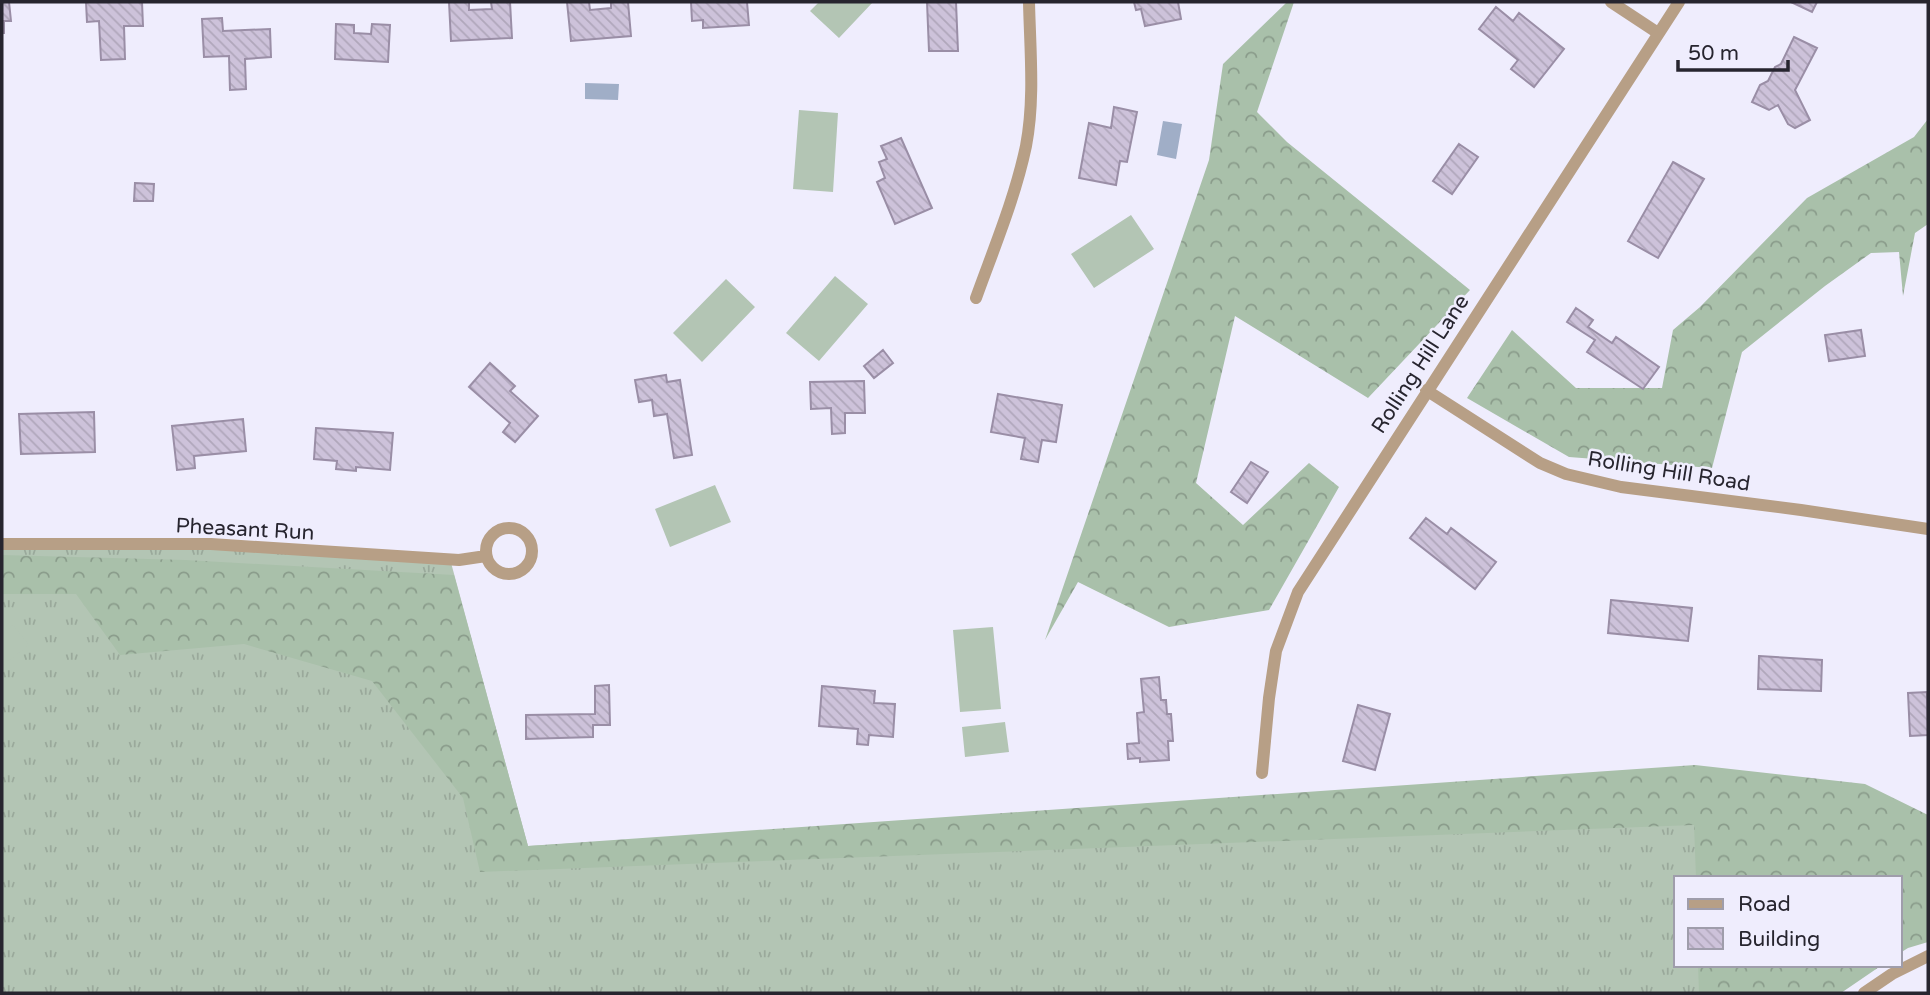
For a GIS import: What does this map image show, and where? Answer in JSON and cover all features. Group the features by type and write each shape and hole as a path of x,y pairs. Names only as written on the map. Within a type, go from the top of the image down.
{"street":[{"path":"976,298 1013,194 1026,144 1031,90 1029,2"},
{"path":"1611,2 1658,33"},
{"name":"Rolling Hill Lane","path":"1262,773 1276,651 1298,592 1679,2"},
{"name":"Rolling Hill Road","path":"1426,390 1540,463 1566,474 1621,487 1801,510 1928,530"},
{"name":"Pheasant Run","path":"2,544 211,544 459,560 486,556"},
{"path":"1864,993 1892,974 1928,956"}],"green space":[{"path":"819,2 873,2 839,38 810,11"},
{"path":"1287,2 1294,2 1257,112 1287,142 1470,290 1368,398 1235,316 1196,483 1243,525 1309,463 1339,487 1269,610 1169,627 1078,582 1045,640 1209,160 1223,64"},
{"path":"799,110 838,113 833,192 793,189"},
{"path":"1928,119 1928,224 1915,233 1903,296 1899,252 1871,253 1742,352 1712,468 1569,457 1467,398 1512,330 1576,388 1662,388 1673,330 1700,307 1807,198 1914,137"},
{"path":"1131,215 1154,249 1094,288 1071,254"},
{"path":"835,276 868,304 819,361 786,333"},
{"path":"726,279 755,307 702,362 673,333"},
{"path":"715,485 731,522 670,547 655,509"},
{"path":"2,544 211,544 450,559 528,846 1717,775 1728,876 1674,876 1674,967 1738,967 1741,993 2,993"},
{"path":"2,555 186,560 454,575 528,846 1695,765 1865,784 1928,815 1928,942 1902,952 1902,876 1696,876 1694,825 480,872 463,798 372,681 244,644 120,655 76,594 2,594"},
{"path":"13,625 29,645 2,666 2,634"},
{"path":"993,627 1001,709 960,712 953,630"},
{"path":"1005,722 1009,752 965,757 962,727"},
{"path":"1698,967 1879,967 1841,993 1699,993"}],"water":[{"path":"585,83 619,84 618,100 585,99"},
{"path":"1163,121 1182,124 1176,159 1157,155"}],"building":[{"path":"2,2 9,2 11,21 4,21 4,33 2,33"},
{"path":"86,2 142,2 143,26 124,26 125,59 101,60 99,21 87,22"},
{"path":"449,2 469,2 469,10 492,9 491,2 510,2 512,38 451,41"},
{"path":"567,2 589,2 590,10 611,8 611,2 628,2 631,36 571,41"},
{"path":"691,2 747,2 749,25 703,28 703,20 692,21"},
{"path":"927,2 956,2 958,51 929,51"},
{"path":"1134,2 1178,2 1181,19 1145,26 1141,9 1136,10"},
{"path":"1791,2 1817,2 1812,12"},
{"path":"1496,7 1513,21 1519,13 1564,49 1534,87 1511,69 1518,60 1479,29"},
{"path":"222,18 223,31 270,29 271,57 245,59 246,89 230,90 229,56 204,57 202,19"},
{"path":"336,24 354,25 354,33 371,34 372,24 390,25 388,62 335,59"},
{"path":"1794,37 1817,48 1795,90 1810,120 1795,128 1788,124 1778,105 1769,110 1752,102 1760,85 1768,81 1775,67 1781,64"},
{"path":"1114,107 1137,112 1127,162 1120,161 1116,185 1079,178 1089,123 1111,128"},
{"path":"901,138 932,208 895,224 877,182 885,178 879,162 887,159 881,146"},
{"path":"1459,144 1478,157 1452,194 1433,181"},
{"path":"1673,162 1704,179 1658,258 1628,241"},
{"path":"135,183 154,184 153,201 134,201"},
{"path":"1576,308 1593,320 1588,327 1612,343 1616,337 1659,367 1643,389 1587,352 1595,340 1567,322"},
{"path":"1861,330 1865,356 1829,361 1825,335"},
{"path":"883,350 893,363 874,378 864,366"},
{"path":"490,363 515,386 510,391 538,416 515,442 503,432 510,423 469,387"},
{"path":"666,375 667,382 680,380 692,455 674,458 667,414 654,416 652,400 639,402 635,380"},
{"path":"864,381 865,413 845,413 845,433 832,434 831,408 811,409 810,382"},
{"path":"998,394 1062,405 1056,442 1042,440 1038,462 1021,459 1025,438 991,432"},
{"path":"94,412 95,452 21,454 19,414"},
{"path":"243,419 246,451 194,456 195,468 177,470 172,426"},
{"path":"316,428 393,433 390,470 356,467 356,471 336,469 337,461 314,459"},
{"path":"1251,462 1268,472 1247,503 1231,492"},
{"path":"1426,518 1447,534 1451,528 1496,562 1475,589 1410,538"},
{"path":"1611,600 1692,608 1688,641 1608,633"},
{"path":"1759,656 1822,660 1821,691 1758,689"},
{"path":"1159,677 1161,700 1166,700 1167,714 1171,714 1173,741 1168,741 1169,760 1140,762 1140,758 1128,759 1127,744 1139,743 1137,713 1144,712 1141,679"},
{"path":"609,685 610,725 593,725 593,737 526,739 526,715 595,714 595,686"},
{"path":"822,686 875,691 874,703 895,704 893,737 869,735 868,745 857,744 858,729 819,726"},
{"path":"1927,692 1928,735 1910,736 1908,693"},
{"path":"1358,705 1390,714 1375,770 1343,761"}]}
